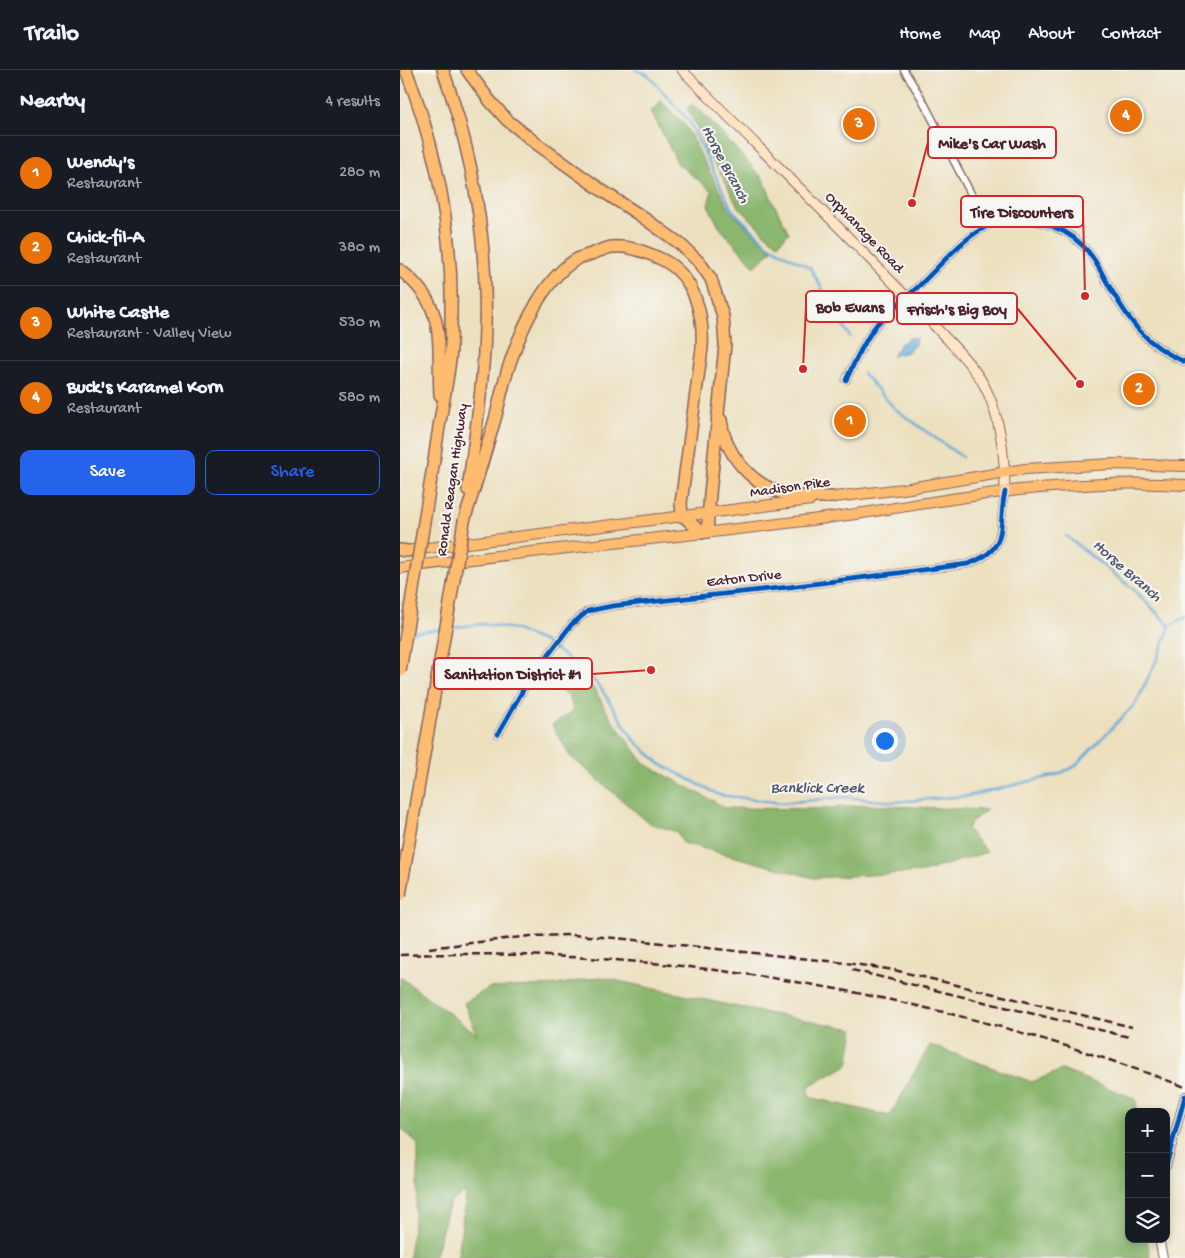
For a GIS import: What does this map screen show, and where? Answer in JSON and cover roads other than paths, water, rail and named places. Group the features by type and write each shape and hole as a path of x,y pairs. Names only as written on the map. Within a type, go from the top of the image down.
{"highway":[{"name":"Ronald Reagan Highway","path":"400,671 450,359 452,294 448,238 438,176 428,134 406,70"},
{"name":"Ronald Reagan Highway","path":"400,895 464,521 482,381 486,327 483,254 478,202 466,145 443,70"},
{"path":"464,521 511,360 529,317 548,287 565,269 579,258 611,247 623,247 653,255 668,263 682,277 693,293 700,311 703,330 698,381 680,503 682,515 705,533 709,514 725,345 723,316 711,279 700,263 679,243 537,144 507,120 467,70"},
{"path":"400,270 419,287 430,301 435,315 439,344 441,416"},
{"path":"719,404 722,424 730,450 737,462 750,475 764,486 782,493 796,496 832,497"}],"main road":[{"name":"Orphanage Road","path":"682,70 908,297 977,374 984,386 999,430 1005,473 1004,492"},
{"name":"Madison Pike","path":"403,551 903,489 1025,470 1112,464 1185,466"},
{"path":"400,568 840,517 1004,492 1110,484 1153,483 1185,485"}],"street":[{"path":"904,70 922,99 987,225"},
{"path":"846,380 863,346 887,314 908,297 972,234 987,225 1008,218 1029,219 1065,232 1083,245 1096,262 1138,330 1152,344 1166,354 1185,362"},
{"name":"Eaton Drive","path":"498,734 536,670 571,625 588,611 612,606 799,586 968,564 980,560 991,552 998,542 1004,492"},
{"path":"1170,1153 1185,1096"},
{"path":"1160,1243 1163,1258"}],"water":[{"path":"910,338 916,338 915,345 908,352 892,356 901,343"}],"waterway":[{"name":"Horse Branch","path":"636,70 647,74 689,121 732,210 768,245 810,268 850,337"},
{"name":"Horse Branch","path":"863,373 895,409 962,457"},
{"name":"Horse Branch","path":"1066,536 1134,590 1170,626"},
{"name":"Banklick Creek","path":"449,628 483,624 514,629 543,641 585,670 602,690 633,739 660,764 719,795 781,803 846,797 893,802 968,796 1056,775 1074,767 1136,703 1158,657 1170,626 1185,617"},
{"name":"Banklick Creek","path":"409,633 443,629"}],"railway":[{"path":"429,948 530,936 573,935 846,963 894,970 1132,1027"},
{"path":"400,955 500,954 600,959 700,968 799,982 897,1001 994,1025 1090,1054 1185,1087"},
{"path":"852,970 1129,1037"}],"place":[{"name":"Buck's Karamel Korn","path":"1126,116"},
{"name":"White Castle","path":"859,124"},
{"name":"Mike's Car Wash","path":"912,203"},
{"name":"Tire Discounters","path":"1085,296"},
{"name":"Bob Evans","path":"803,369"},
{"name":"Frisch's Big Boy","path":"1080,384"},
{"name":"Chick-fil-A","path":"1139,389"},
{"name":"Wendy's","path":"850,421"},
{"name":"Sanitation District #1","path":"651,670"}]}
